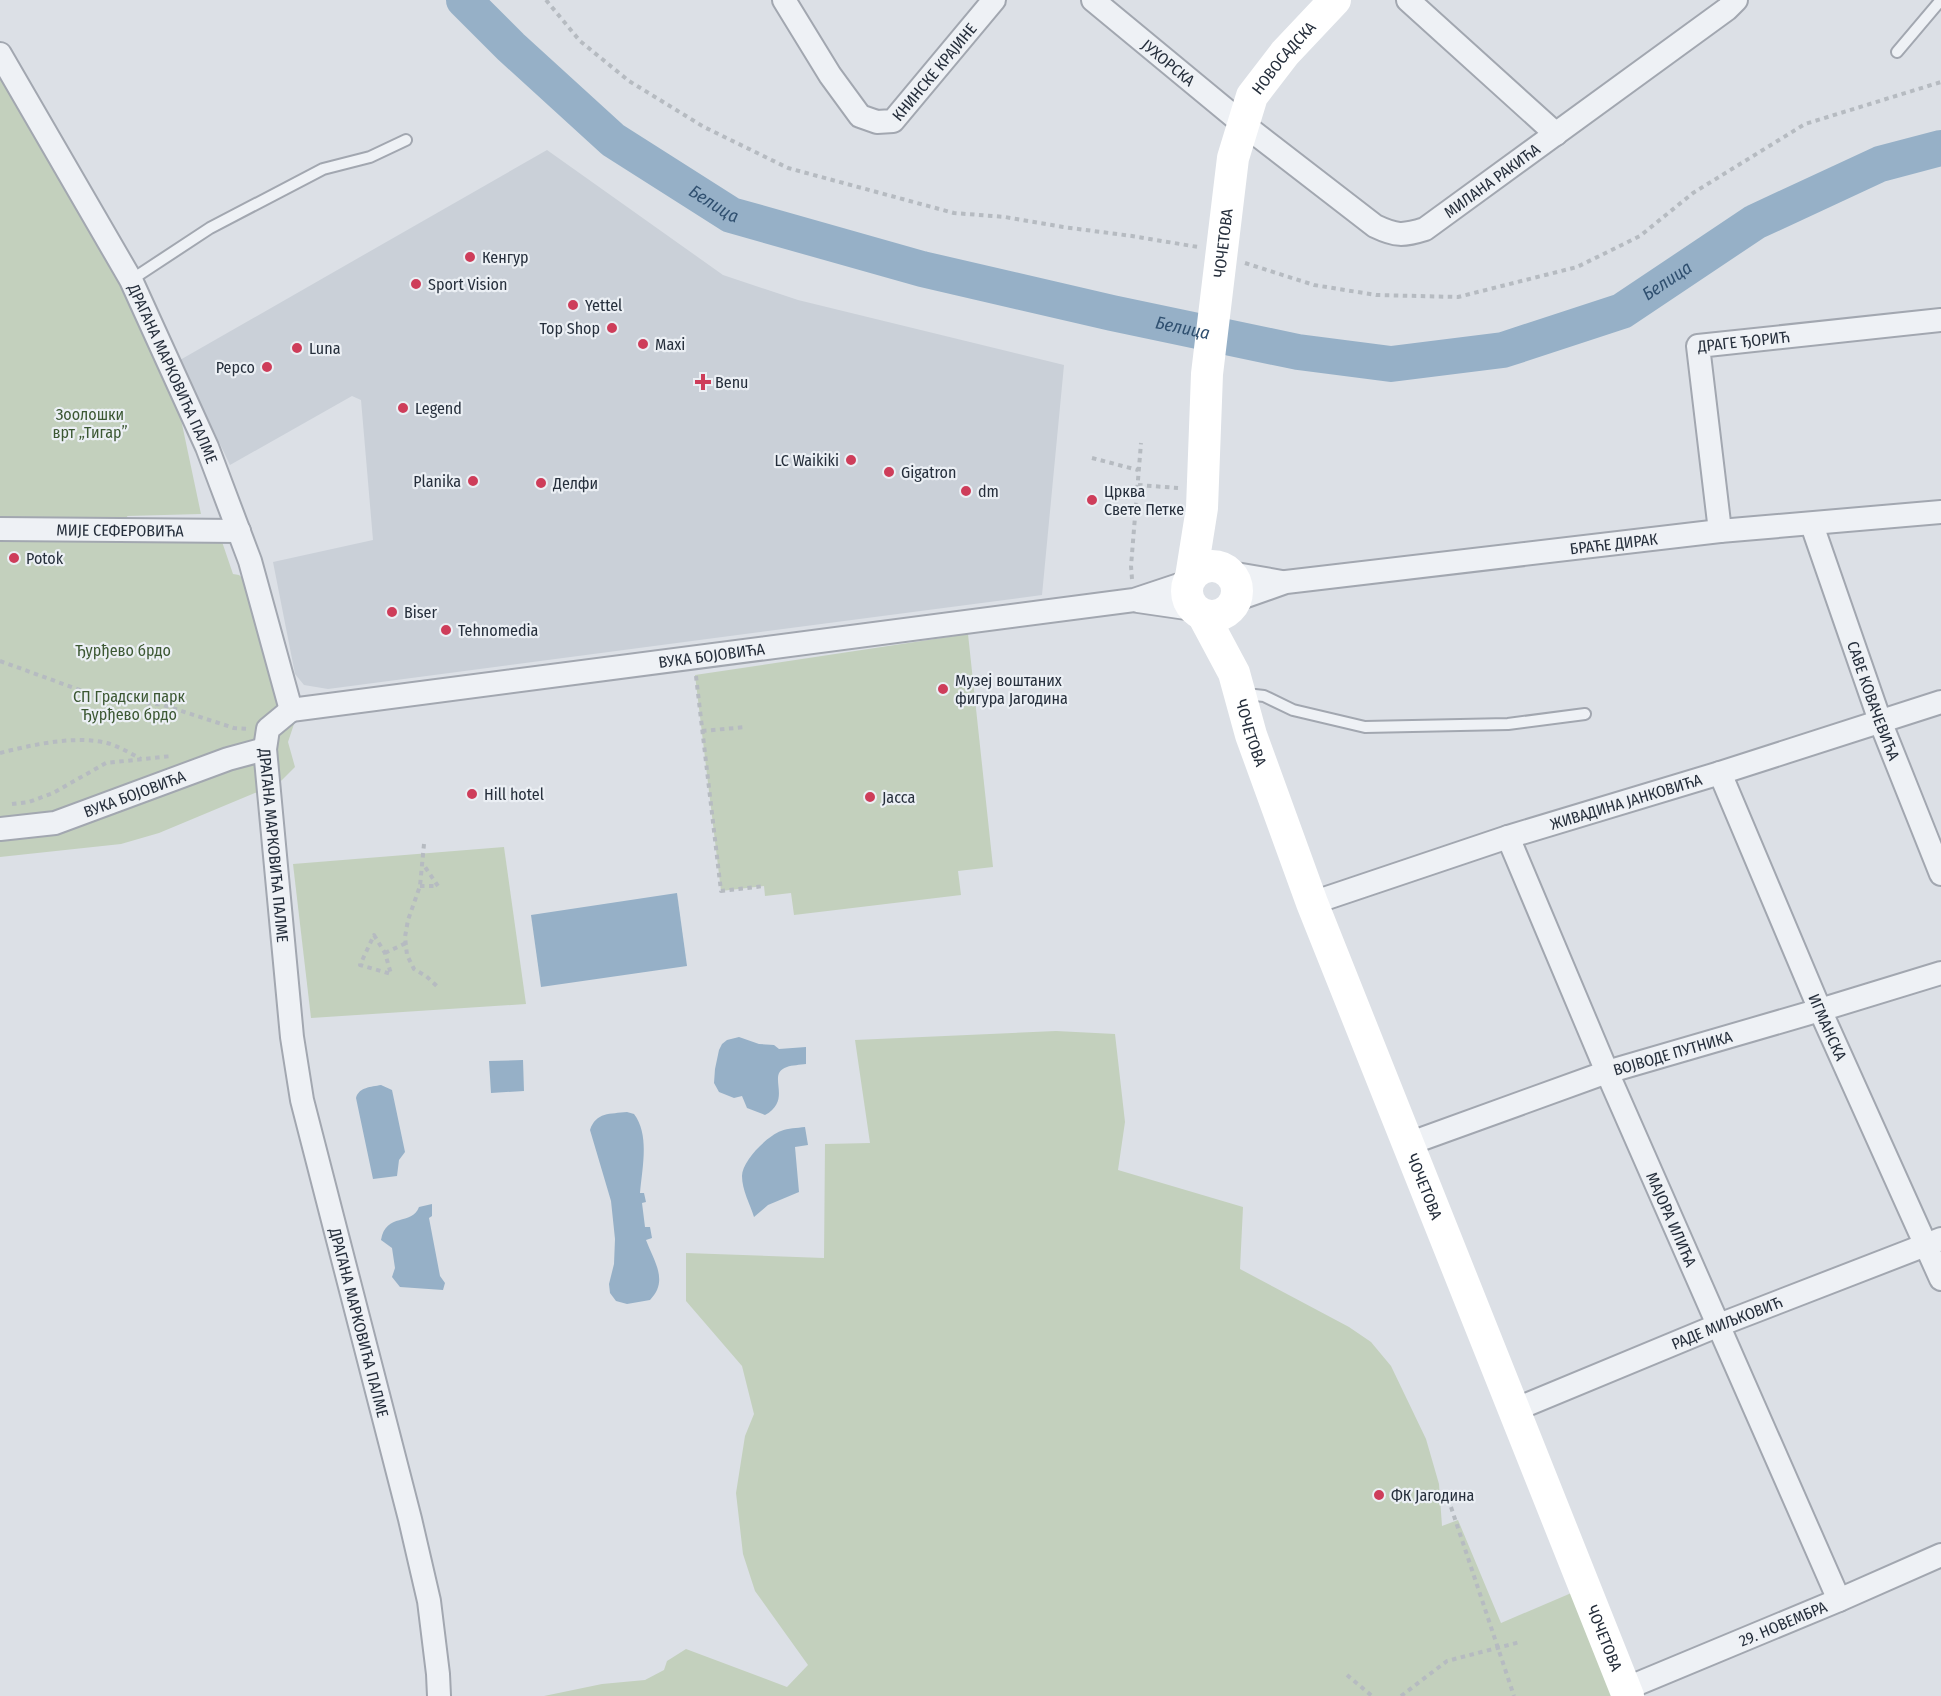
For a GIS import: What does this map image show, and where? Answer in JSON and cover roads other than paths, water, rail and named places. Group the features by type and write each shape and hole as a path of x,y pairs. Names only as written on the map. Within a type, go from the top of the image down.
{"street":[{"name":"КНИНСКЕ КРАЈИНЕ","path":"784,0 830,75 860,116 877,122 893,121 994,0"},
{"name":"ЈУХОРСКА","path":"1093,0 1243,124"},
{"name":"НОВОСАДСКА","path":"1243,124 1252,96 1285,52 1335,0"},
{"path":"1408,0 1556,134"},
{"name":"МИЛАНА РАКИЋА","path":"1243,124 1375,226 1391,233 1406,235 1425,229 1556,134 1726,3"},
{"name":"ДРАГАНА МАРКОВИЋА ПАЛМЕ","path":"0,54 131,280 207,447 250,561 291,710 268,729 265,749 292,1037 302,1100 429,1601 439,1696"},
{"name":"ЧОЧЕТОВА","path":"1243,124 1233,158 1208,374 1202,498 1194,596 1237,686 1251,735 1312,903 1627,1692"},
{"name":"ДРАГЕ ЂОРИЋ","path":"1720,531 1698,346 1941,320"},
{"name":"ЧОЧЕТОВА","path":"1202,498 1231,587 1237,686"},
{"name":"БРАЋЕ ДИРАК","path":"1231,587 1720,531 1812,525 1941,512"},
{"name":"САВЕ КОВАЧЕВИЋА","path":"1812,525 1880,721 1941,874"},
{"name":"МИЈЕ СЕФЕРОВИЋА","path":"0,529 239,531"},
{"path":"1206,566 1213,566 1231,587 1219,615 1194,596 1195,572 1206,566"},
{"name":"ВУКА БОЈОВИЋА","path":"291,710 1134,600 1194,596"},
{"name":"ЖИВАДИНА ЈАНКОВИЋА","path":"1312,903 1508,837 1720,773 1941,702"},
{"name":"ВУКА БОЈОВИЋА","path":"0,829 56,823 228,759 265,749"},
{"name":"ИГМАНСКА","path":"1720,773 1820,1010 1933,1241 1941,1279"},
{"name":"МАЈОРА ИЛИЋА","path":"1508,837 1607,1072 1839,1600"},
{"name":"ВОЈВОДЕ ПУТНИКА","path":"1408,1144 1607,1072 1941,973"},
{"name":"РАДЕ МИЉКОВИЋ","path":"1514,1410 1719,1325 1933,1241"},
{"name":"29. НОВЕМБРА","path":"1627,1692 1941,1555"}],"lane":[{"path":"1897,52 1941,0"},
{"path":"131,280 210,228 323,169 369,157 406,140"},
{"path":"1237,686 1293,710 1365,727 1508,724 1585,714"}],"water":[{"path":"677,893 687,966 541,987 531,915"},
{"path":"739,1037 759,1044 774,1045 779,1049 806,1047 806,1064 789,1066 781,1070 778,1075 778,1102 765,1115 747,1108 742,1096 734,1098 719,1092 714,1083 715,1069 722,1044"},
{"path":"523,1060 524,1091 491,1093 489,1061"},
{"path":"381,1085 392,1090 405,1152 399,1160 397,1176 373,1179 356,1098 363,1090"},
{"path":"627,1112 634,1114 642,1132 644,1152 640,1193 644,1193 646,1202 642,1203 645,1227 650,1227 652,1238 646,1240 656,1263 659,1286 650,1300 627,1304 616,1301 610,1293 609,1284 614,1264 615,1239 611,1201 590,1130 600,1117"},
{"path":"805,1127 808,1145 795,1147 799,1192 768,1205 754,1217 742,1181 746,1163 763,1143 775,1134 787,1129"},
{"path":"432,1204 432,1216 429,1218 440,1276 445,1283 443,1290 400,1287 392,1277 395,1268 392,1248 381,1240 384,1231 393,1222 416,1213 419,1207"}],"waterway":[{"name":"Белица","path":"464,0 511,47 613,140 731,215 922,269 1112,313 1298,352 1391,364 1503,350 1622,311 1755,222 1880,164 1941,148"}],"place":[{"name":"Кенгур","path":"470,257"},
{"name":"Sport Vision","path":"416,284"},
{"name":"Yettel","path":"573,305"},
{"name":"Top Shop","path":"612,328"},
{"name":"Maxi","path":"643,344"},
{"name":"Luna","path":"297,348"},
{"name":"Pepco","path":"267,367"},
{"name":"Benu","path":"703,382"},
{"name":"Legend","path":"403,408"},
{"name":"LC Waikiki","path":"851,460"},
{"name":"Gigatron","path":"889,472"},
{"name":"Planika","path":"473,481"},
{"name":"Делфи","path":"541,483"},
{"name":"dm","path":"966,491"},
{"name":"Црква Свете Петке","path":"1092,500"},
{"name":"Potok","path":"14,558"},
{"name":"Biser","path":"392,612"},
{"name":"Tehnomedia","path":"446,630"},
{"name":"Музеј воштаних фигура Јагодина","path":"943,689"},
{"name":"Hill hotel","path":"472,794"},
{"name":"Јасса","path":"870,797"},
{"name":"ФК Јагодина","path":"1379,1495"}],"park label":[{"name":"Зоолошки врт „Тигар”","path":"90,423"},
{"name":"Ђурђево брдо","path":"123,650"},
{"name":"СП Градски парк Ђурђево брдо","path":"129,705"}]}
